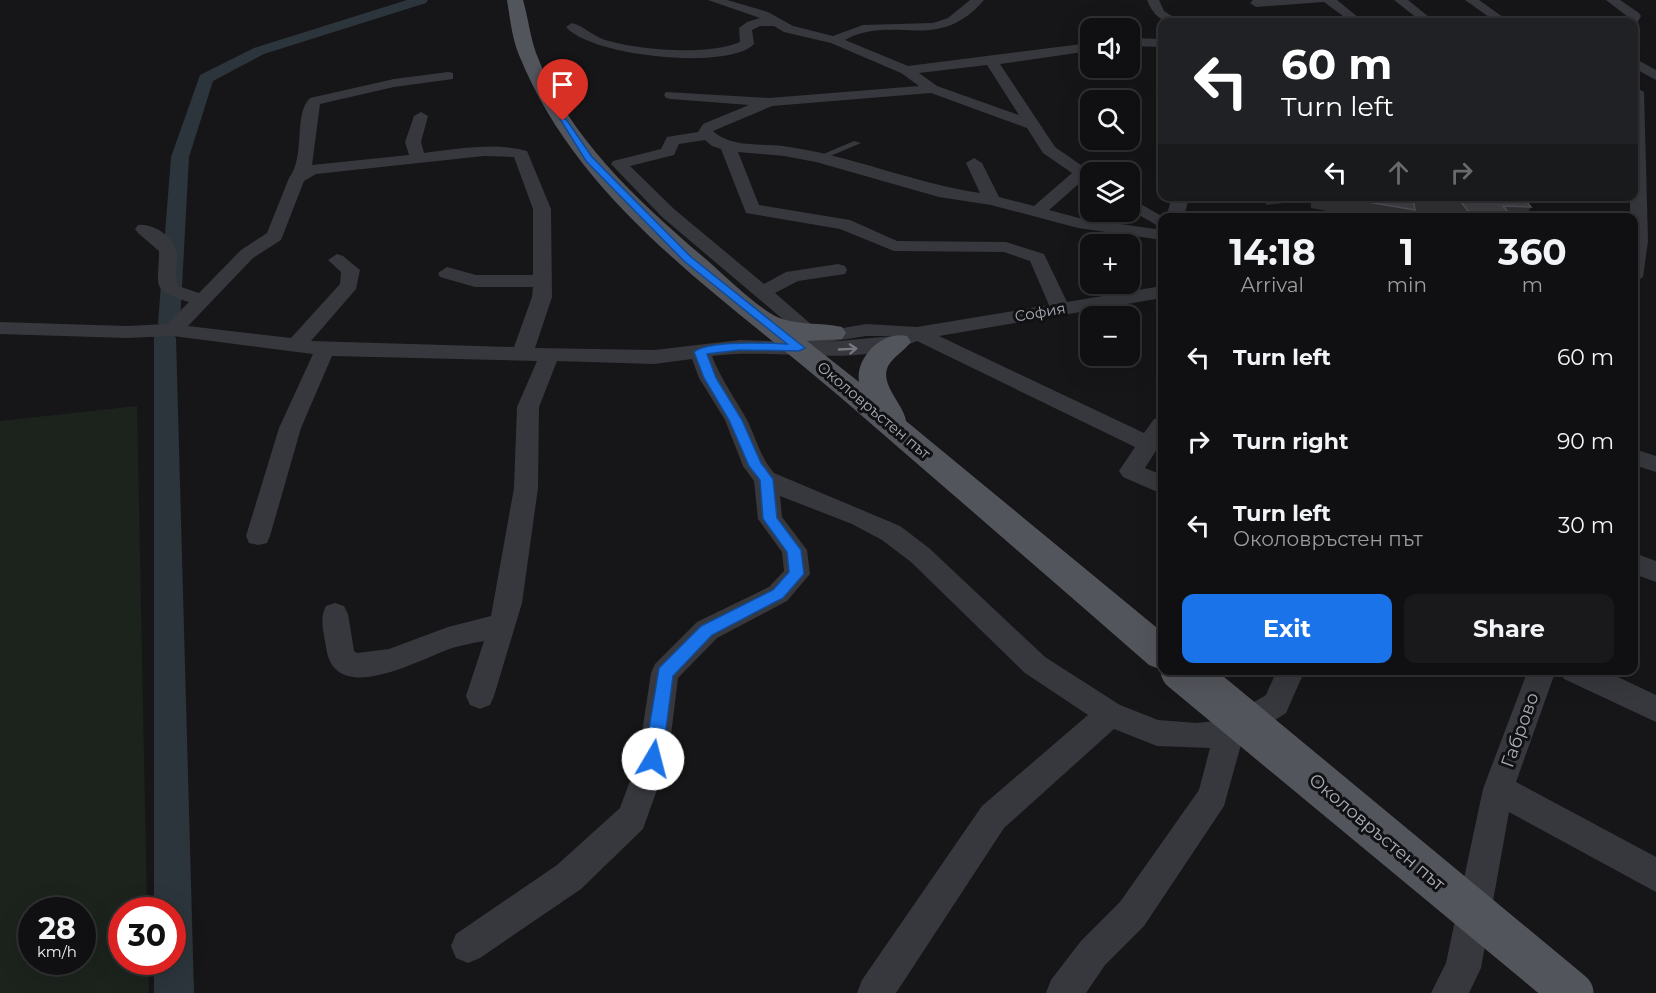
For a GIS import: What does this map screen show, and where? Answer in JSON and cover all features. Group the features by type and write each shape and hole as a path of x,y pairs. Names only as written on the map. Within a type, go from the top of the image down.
{"main road":[{"name":"Околовръстен път","path":"514,0 523,44 550,101 589,159 688,259 763,321 814,338 899,431 1158,651"},
{"path":"899,431 874,386 873,371 876,361 907,338"},
{"name":"Околовръстен път","path":"1188,675 1572,993"}],"street":[{"path":"714,0 764,15 789,29 835,40 906,69 932,89 1034,125"},
{"path":"835,40 848,32 868,26 932,26 948,23 978,0"},
{"path":"1265,15 1256,3 1319,0"},
{"path":"1329,0 1353,18"},
{"path":"1401,0 1424,18"},
{"path":"1471,0 1498,18"},
{"path":"1611,0 1635,16 1634,18"},
{"path":"1136,1 1154,4 1159,13 1168,18"},
{"path":"572,27 583,37 610,46 714,53 740,49 747,44 744,31 752,24 768,20 779,23"},
{"path":"1140,42 1158,43"},
{"path":"906,69 991,61 1080,48"},
{"path":"991,61 1049,150 1080,172"},
{"path":"1638,65 1656,76"},
{"path":"302,174 308,149 311,105 315,101 394,83 447,76"},
{"path":"671,95 770,102 932,89"},
{"path":"1638,92 1656,89"},
{"path":"770,102 708,126 705,132 717,143 728,146 784,151 818,158 945,193 992,200 1078,223 1158,234"},
{"path":"418,158 413,142 421,116"},
{"path":"707,135 681,137 672,140 668,152 619,164 668,213 764,291 814,338"},
{"path":"728,146 752,209 844,224 894,246 1006,247 1038,258 1060,309"},
{"path":"1638,148 1643,242 1638,261"},
{"path":"173,330 186,295 275,236 297,178 302,174 312,170 418,158 484,151 508,151 521,154 542,209 542,297 524,352"},
{"path":"974,163 992,200"},
{"path":"1038,211 1080,180"},
{"path":"1140,210 1158,221"},
{"path":"144,229 166,243 169,251 165,277 186,295"},
{"path":"296,345 349,285 351,270 338,260"},
{"path":"764,291 793,276 838,270"},
{"path":"447,273 475,281 543,281"},
{"name":"София","path":"814,338 843,350 1060,309 1158,293"},
{"path":"0,328 127,332 173,330 325,349 524,352 654,357 885,328 1148,444"},
{"path":"258,536 290,428 325,349"},
{"path":"700,352 710,378 736,420 755,466 766,479 782,488 861,518 891,533 920,555 1035,665 1110,714 1157,733 1197,735 1229,733 1276,704 1290,675"},
{"path":"480,696 509,603 526,488 528,407 550,354"},
{"path":"1158,430 1131,471 1158,483"},
{"path":"1638,458 1656,464"},
{"path":"468,946 569,877 632,818 653,759 665,673 707,630 778,594 797,574 794,550 770,519 766,479"},
{"path":"1638,565 1656,572"},
{"path":"335,614 341,657 353,666 390,661 448,638 502,625"},
{"name":"Габрово","path":"1449,993 1463,968 1498,789 1540,675"},
{"path":"1585,675 1656,709"},
{"path":"875,993 993,818 1110,714"},
{"path":"1064,993 1093,953 1132,914 1213,796 1229,733"},
{"path":"1498,789 1656,874"}],"lane":[{"path":"818,158 858,143"}],"shaded area":[{"path":"137,406 147,897 108,897 108,975 148,975 149,993 0,993 0,421"}],"building":[{"path":"1363,201 1414,201 1415,210"},
{"path":"1460,201 1526,201 1531,207 1503,206 1509,213 1470,213"}],"waterway":[{"path":"169,323 180,157 206,78 259,51 421,0"},
{"path":"165,338 174,993"}],"route":[{"path":"563,121 589,159 688,259 799,348 740,346 700,352 710,378 736,420 755,466 766,479 770,519 794,550 797,574 778,594 707,630 665,673 653,759"}]}
